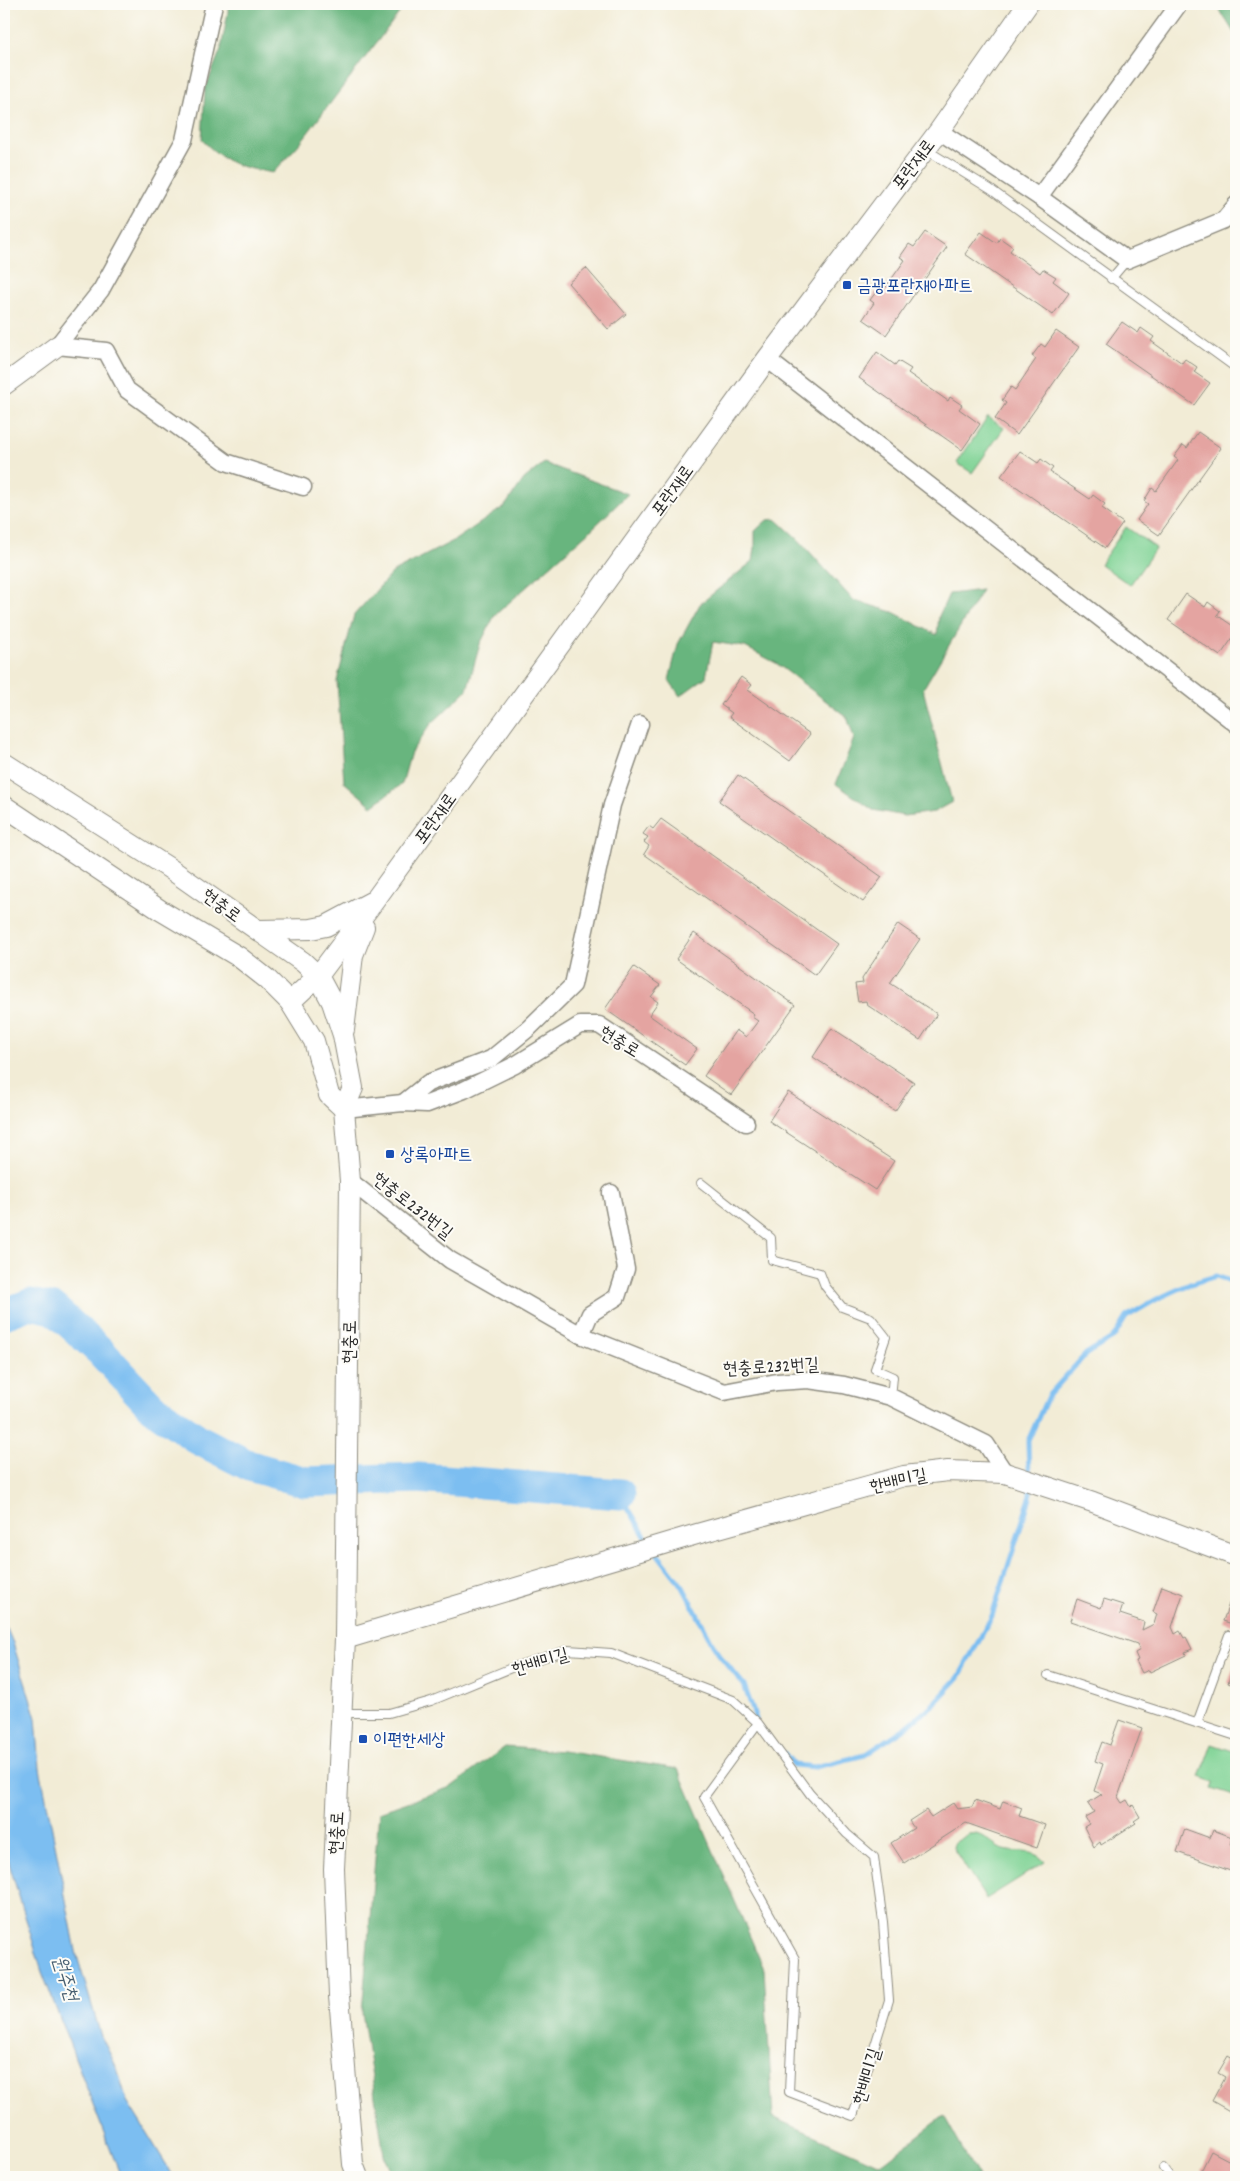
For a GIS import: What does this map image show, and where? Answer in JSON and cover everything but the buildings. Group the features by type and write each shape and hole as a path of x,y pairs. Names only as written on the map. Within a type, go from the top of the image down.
{"street":[{"path":"4,385 56,346 101,290 184,140 214,4"},
{"name":"포란재로","path":"290,1002 318,976 376,900 767,359 939,131 1028,4"},
{"path":"1039,197 1179,4"},
{"path":"939,131 1039,197 1127,260 1224,220 1236,206"},
{"path":"56,346 106,351 127,390 226,462 303,487"},
{"path":"767,359 1236,724"},
{"path":"404,1102 428,1083 491,1059 529,1028 573,985 612,805 640,724"},
{"name":"현충로","path":"4,763 169,868 303,962 318,976 332,1002 343,1035 353,1088 344,1109 350,1181 348,1426 345,1640 334,1869 339,1996 353,2164 358,2177"},
{"name":"현충로","path":"4,806 160,910 239,957 267,979 290,1002 314,1041 329,1095 344,1109 404,1102 427,1104 464,1090 515,1065 580,1026 599,1025 746,1122"},
{"path":"258,930 311,929 326,926 376,900"},
{"path":"343,1035 353,955 376,900"},
{"name":"현충로232번길","path":"350,1181 450,1260 581,1335 724,1392 777,1382 808,1380 844,1385 891,1397 986,1444 1010,1474"},
{"path":"581,1335 590,1314 617,1297 626,1269 610,1193"},
{"name":"한배미길","path":"345,1640 697,1534 904,1476 948,1471 1010,1474 1093,1502 1236,1556"}],"lane":[{"path":"924,149 990,190 1236,368"},
{"path":"1111,279 1127,260"},
{"path":"701,1184 771,1238 772,1260 820,1273 825,1286 842,1306 871,1318 886,1337 875,1369 893,1377 891,1397"},
{"path":"1197,1723 1229,1635 1236,1638"},
{"name":"한배미길","path":"341,1713 389,1713 431,1701 516,1666 568,1650 611,1654 733,1700 758,1724 810,1794 847,1834 874,1857 883,1922 889,2000 853,2116 789,2092 796,1959 704,1797 758,1724"},
{"path":"1048,1675 1236,1736"},
{"path":"1163,2168 1170,2177"}],"green space":[{"path":"228,4 406,4 300,143 273,173 234,164 219,155 202,140 205,89 221,49"},
{"path":"1216,4 1236,4 1236,36"},
{"path":"988,417 1004,428 972,473 957,463"},
{"path":"544,463 628,494 592,529 495,615 480,644 467,690 431,724 411,752 402,784 372,806 344,782 337,681 354,615 393,572 455,540 505,506 524,479"},
{"path":"776,519 798,539 853,600 893,612 937,635 939,616 949,594 982,590 923,689 952,802 934,812 904,816 873,810 836,784 854,738 847,717 776,663 745,647 713,642 706,677 680,696 669,680 678,644 700,604 753,561 755,531 767,520"},
{"path":"1126,527 1156,548 1130,585 1100,564"},
{"path":"1212,1744 1236,1752 1236,1789 1234,1796 1212,1789 1214,1782 1200,1777"},
{"path":"505,1747 562,1751 678,1769 764,1969 773,2117 880,2165 944,2116 978,2177 394,2177 384,2155 362,2012 379,1812 451,1787"},
{"path":"969,1834 977,1834 1003,1850 1034,1854 1045,1862 986,1899 953,1848 954,1843"}],"water":[{"name":"원주천","path":"4,1622 13,1643 36,1718 40,1768 77,1956 101,2036 117,2068 127,2101 174,2177 121,2177 42,1972 4,1847"}],"waterway":[{"path":"1029,1475 1028,1441 1048,1396 1086,1354 1114,1337 1126,1317 1157,1299 1190,1284 1216,1276 1236,1283"},
{"path":"4,1314 30,1304 54,1309 100,1351 152,1407 199,1440 250,1466 305,1482 418,1478 620,1494"},
{"path":"785,1754 794,1765 815,1767 865,1755 908,1726 935,1703 959,1677 992,1616 1030,1498 1030,1486"},
{"path":"620,1494 649,1543"},
{"path":"656,1552 683,1587 717,1652 744,1685 756,1719"}],"place":[{"name":"금광포란재아파트","path":"847,285"},
{"name":"상록아파트","path":"390,1154"},
{"name":"이편한세상","path":"363,1739"}]}
